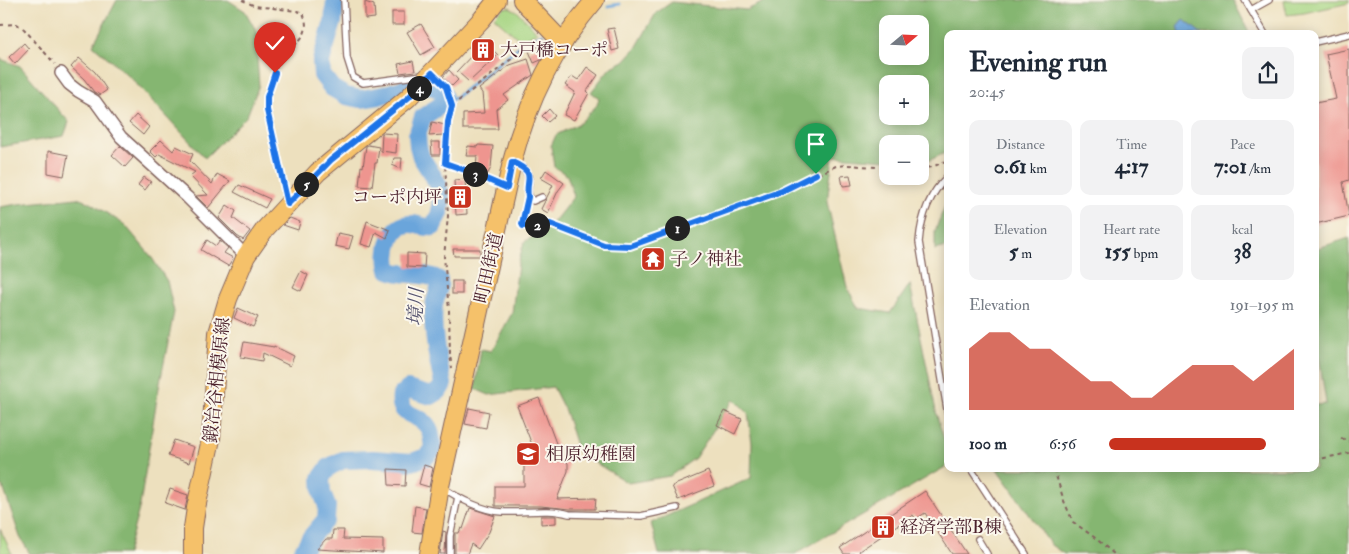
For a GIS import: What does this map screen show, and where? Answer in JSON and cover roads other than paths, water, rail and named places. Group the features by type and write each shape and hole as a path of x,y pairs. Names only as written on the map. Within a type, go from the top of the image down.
{"main road":[{"path":"429,77 497,0"},
{"path":"522,0 558,39"},
{"name":"町田街道","path":"429,554 440,486 520,133 558,39 571,29 595,0"},
{"name":"鍛冶谷相模原線","path":"193,554 193,528 196,508 211,439 218,333 228,299 246,256 265,229 331,160 408,98 429,77"}],"street":[{"path":"61,73 69,84 95,101 121,137 187,197 246,256"}],"lane":[{"path":"344,0 347,58 353,77 357,81 363,83 429,77"},
{"path":"1246,0 1263,30"},
{"path":"1251,10 1269,0"},
{"path":"1319,41 1349,34"},
{"path":"512,162 524,168 528,173 530,180 528,197 533,201 542,197"},
{"path":"944,181 933,193 925,211 922,220 920,242 944,390"},
{"path":"972,472 1026,554"},
{"path":"440,486 458,497 501,512 533,510 569,514 648,516 677,508"},
{"path":"450,554 450,536 458,497"},
{"path":"978,539 987,554"}],"water":[{"path":"1184,20 1197,30 1179,30 1178,27"}],"waterway":[{"name":"境川","path":"301,554 310,538 326,519 327,506 322,493 321,478 329,467 343,460 372,459 412,462 426,457 433,449 430,431 425,423 406,412 401,403 401,395 408,389 431,396 439,391 443,384 433,325 434,306 439,288 439,280 433,277 389,270 387,255 394,233 399,228 413,224 433,227 440,213 441,197 438,184 421,157 417,135 423,117 441,105 444,100 443,94 439,89 431,86 405,88 361,99 346,96 332,88 322,75 321,61 333,22 335,0"},
{"path":"608,6 620,4"},
{"path":"444,100 455,98 522,44 542,34"}],"place":[{"name":"大戸橋コーポ","path":"483,50"},
{"name":"コーポ内坪","path":"460,197"},
{"name":"子ノ神社","path":"653,259"},
{"name":"相原幼稚園","path":"528,454"},
{"name":"経済学部B棟","path":"883,527"}]}
